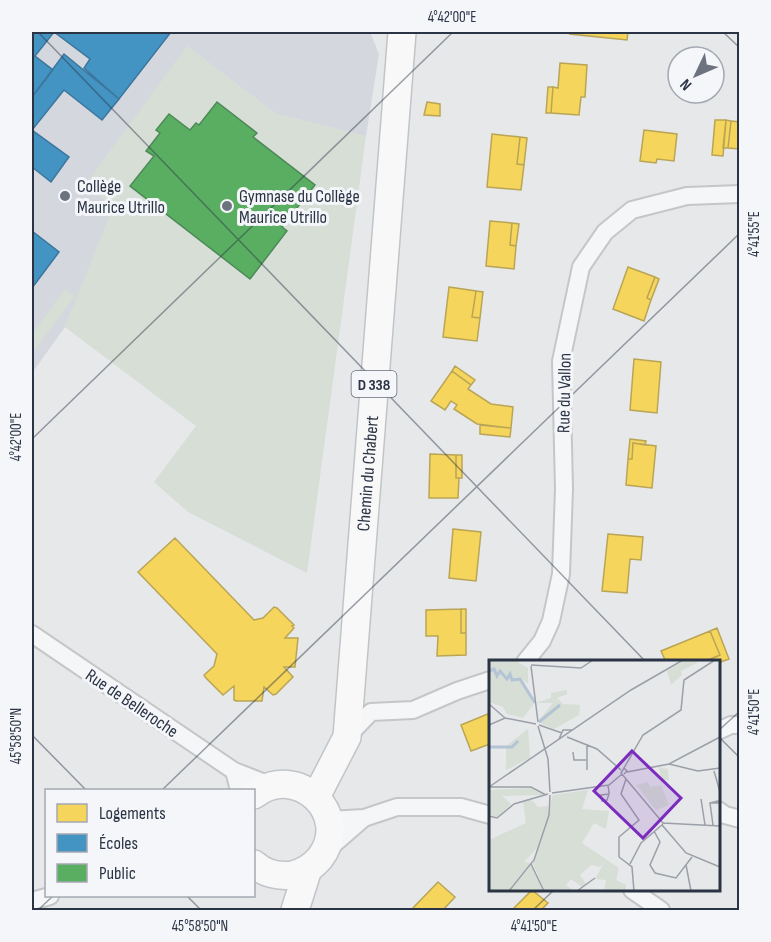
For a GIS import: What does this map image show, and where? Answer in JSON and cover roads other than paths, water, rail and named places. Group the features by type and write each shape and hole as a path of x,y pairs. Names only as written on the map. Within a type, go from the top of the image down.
{"main road":[{"name":"Chemin du Chabert","path":"294,910 315,861 328,843 293,796 347,737 402,32"},
{"path":"263,869 297,874 315,861"},
{"path":"263,869 294,910"}],"street":[{"name":"Rue du Vallon","path":"527,660 542,641 551,621 561,574 564,489 561,361 581,267 605,232 632,210 687,196 740,194"},
{"name":"Rue de Belleroche","path":"32,634 234,771 293,796"},
{"path":"347,737 371,712 413,710 489,680"},
{"path":"720,730 731,725 740,725"},
{"path":"234,771 239,789"},
{"path":"293,796 363,818"},
{"path":"315,861 363,818 397,807 461,807 489,815"},
{"path":"720,811 740,819"},
{"path":"633,891 661,910"}],"place":[{"name":"Collège Maurice Utrillo","path":"65,196"},
{"name":"Gymnase du Collège Maurice Utrillo","path":"227,206"}]}
